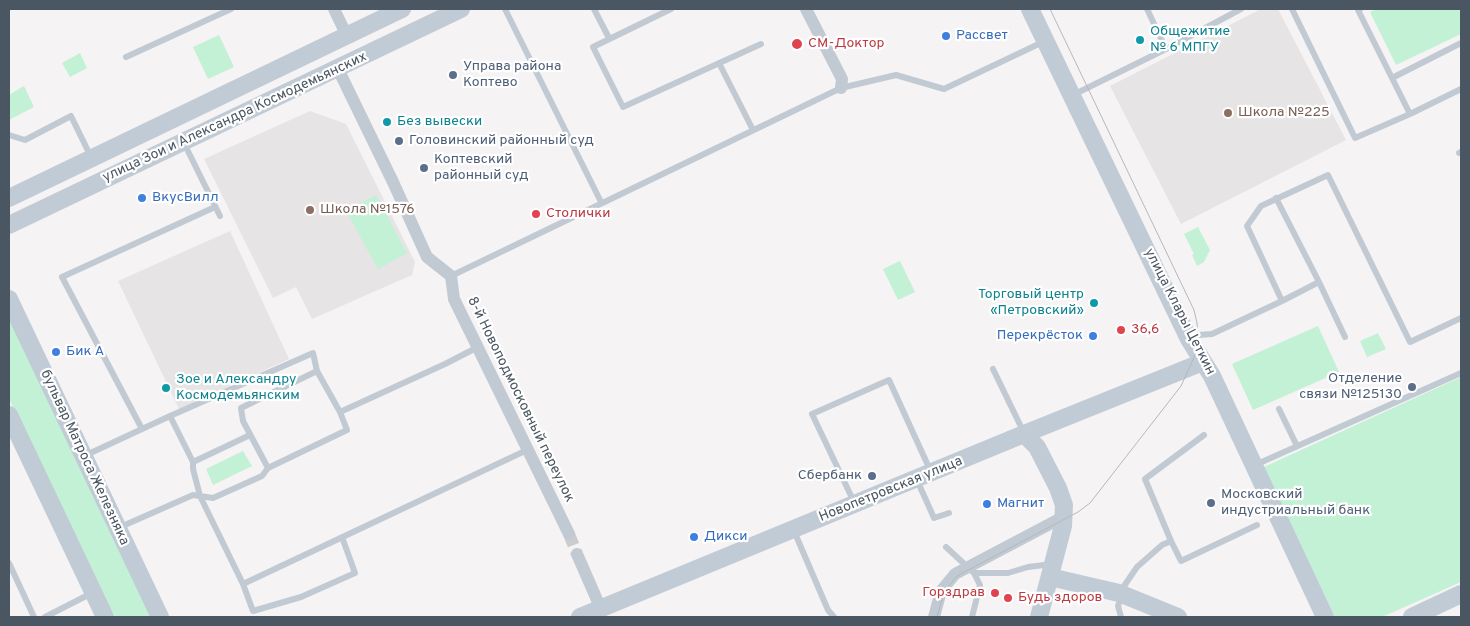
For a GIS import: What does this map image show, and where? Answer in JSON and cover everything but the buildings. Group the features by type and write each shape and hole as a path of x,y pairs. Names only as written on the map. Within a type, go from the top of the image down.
{"street":[{"path":"334,9 347,36"},
{"name":"улица Зои и Александра Космодемьянских","path":"9,198 402,9"},
{"name":"улица Зои и Александра Космодемьянских","path":"9,225 461,9"},
{"path":"806,9 842,78 841,88"},
{"name":"улица Клары Цеткин","path":"1030,9 1189,339 1212,376 1325,617"},
{"path":"338,69 427,257 451,276"},
{"name":"8-й Новоподмосковный переулок","path":"451,276 454,299 569,534"},
{"name":"бульвар Матроса Железняка","path":"9,299 160,617"},
{"name":"Новопетровская улица","path":"580,617 1203,362"},
{"path":"9,415 105,617"},
{"path":"1024,434 1037,447 1058,488 1064,505 1064,516 1038,617"},
{"path":"934,617 941,591 955,574 970,570 1064,516"},
{"path":"577,554 601,609"},
{"path":"1051,571 1120,593 1178,617"},
{"path":"1412,617 1461,594"}],"lane":[{"path":"126,57 231,9"},
{"path":"505,9 601,202"},
{"path":"594,9 609,38"},
{"path":"671,9 593,47 623,107 761,44"},
{"path":"1072,95 1166,49 1241,9"},
{"path":"1292,9 1355,138 1461,89"},
{"path":"1360,9 1358,10 1410,114"},
{"path":"1150,10 1166,49"},
{"path":"451,276 601,202 841,88 896,75 944,89 1046,41"},
{"path":"1392,78 1461,42"},
{"path":"719,63 753,130"},
{"path":"9,135 25,140 71,116 92,158"},
{"path":"184,142 220,216"},
{"path":"1282,301 1246,226 1261,206 1328,175 1410,342 1461,318"},
{"path":"1276,198 1345,337"},
{"path":"142,429 62,277 216,207"},
{"path":"1189,339 1198,335 1212,334 1319,282"},
{"path":"340,412 478,347"},
{"path":"83,456 313,352 318,371 340,412 347,430 268,468 262,476 213,498 193,495 117,528"},
{"path":"993,369 1024,434"},
{"path":"268,468 242,421 240,408 318,371"},
{"path":"1254,466 1461,373"},
{"path":"855,505 812,414 888,380 924,476 934,518 948,512"},
{"path":"1279,410 1297,446"},
{"path":"170,416 193,462 200,496 243,584 252,614 301,597 355,573 342,538"},
{"path":"1204,434 1145,479 1181,561 1257,525"},
{"path":"193,462 250,436"},
{"path":"243,584 527,450"},
{"path":"793,530 828,610 834,617"},
{"path":"1121,617 1118,606 1120,593 1137,567 1162,545 1171,541"},
{"path":"946,547 970,570 980,585 972,617"},
{"path":"9,563 34,617"},
{"path":"970,570 1008,573 1028,567 1051,571"},
{"path":"45,617 94,593"}],"shaded area":[{"name":"Школа №225","path":"1261,9 1278,9 1346,140 1181,224 1110,86"},
{"name":"Школа №1576","path":"310,111 346,124 415,262 412,275 312,319 296,287 273,298 204,159"},
{"path":"230,231 289,359 179,409 118,281"}],"green space":[{"path":"1376,9 1461,9 1461,34 1396,65 1370,12"},
{"path":"219,35 234,67 208,79 193,47"},
{"path":"80,53 87,68 70,77 62,63"},
{"path":"24,86 34,107 9,120 9,95"},
{"path":"376,195 407,253 378,269 346,211"},
{"path":"1198,227 1210,250 1204,262 1197,266 1192,255 1194,254 1184,234"},
{"path":"900,261 915,292 898,300 883,269"},
{"path":"9,315 154,617 115,617 9,399"},
{"path":"1318,326 1339,372 1253,410 1232,364"},
{"path":"1378,333 1386,349 1367,357 1360,341"},
{"path":"1461,377 1461,582 1382,617 1335,617 1264,467"},
{"path":"243,451 252,466 213,485 206,469"}],"tunnel":[{"path":"569,534 577,554"}],"tram line":[{"path":"937,617 944,592 957,576 1078,512 1090,503 1181,386 1195,355 1198,341 1194,310 1050,9"}],"place":[{"name":"Рассвет","path":"946,36"},
{"name":"Общежитие № 6 МПГУ","path":"1140,40"},
{"name":"СМ-Доктор","path":"797,44"},
{"name":"Управа района Коптево","path":"453,75"},
{"name":"Школа №225","path":"1228,113"},
{"name":"Без вывески","path":"387,122"},
{"name":"Головинский районный суд","path":"399,141"},
{"name":"Коптевский районный суд","path":"424,168"},
{"name":"ВкусВилл","path":"142,198"},
{"name":"Школа №1576","path":"310,210"},
{"name":"Столички","path":"536,214"},
{"name":"Торговый центр «Петровский»","path":"1094,303"},
{"name":"36,6","path":"1121,330"},
{"name":"Перекрёсток","path":"1093,336"},
{"name":"Бик А","path":"56,352"},
{"name":"Отделение связи №125130","path":"1412,387"},
{"name":"Зое и Александру Космодемьянским","path":"166,388"},
{"name":"Сбербанк","path":"872,476"},
{"name":"Московский индустриальный банк","path":"1211,503"},
{"name":"Магнит","path":"987,504"},
{"name":"Дикси","path":"694,537"},
{"name":"Горздрав","path":"995,593"},
{"name":"Будь здоров","path":"1008,598"}]}
